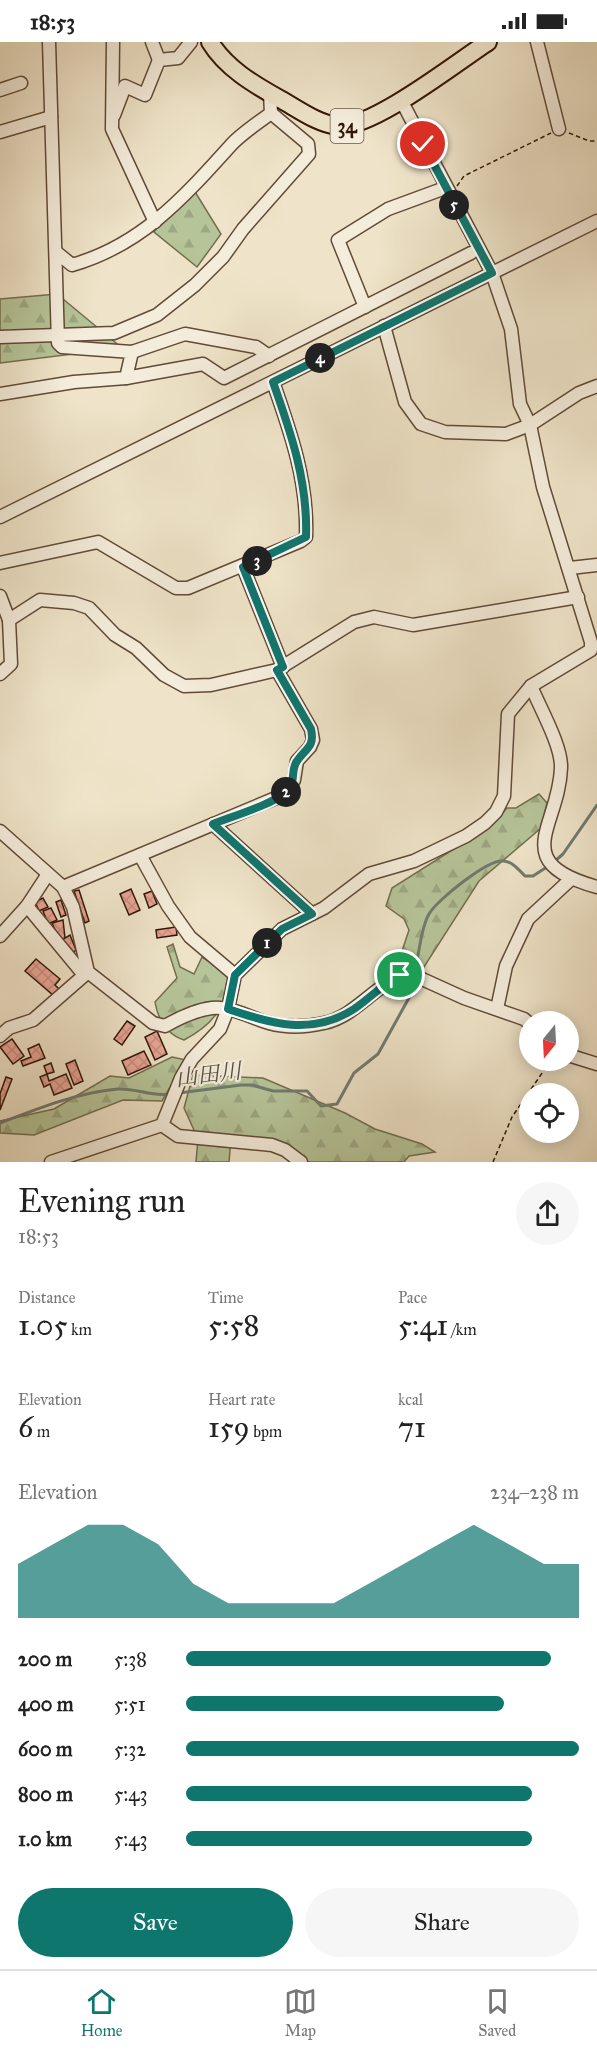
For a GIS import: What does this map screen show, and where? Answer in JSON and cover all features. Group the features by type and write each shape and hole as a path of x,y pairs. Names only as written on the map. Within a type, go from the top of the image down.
{"main road":[{"name":"34","path":"210,42 230,66 270,94 324,123 347,126 373,117 488,42"}],"street":[{"path":"49,42 57,336 62,347 132,352 185,334 256,347 269,356"},
{"path":"113,42 112,129 155,222"},
{"path":"112,121 125,86 145,95 159,60 152,42"},
{"path":"159,60 178,58 191,42"},
{"path":"537,42 559,129"},
{"path":"0,90 21,83"},
{"path":"0,337 114,333 134,326 176,302 223,257 243,229 309,154 308,144 271,113 270,94"},
{"path":"51,1162 162,1125 181,1078 192,1059 220,1029 228,1009 235,975 282,929 324,909 369,874 414,861 465,836 491,817 504,796 508,714 531,686 591,650 591,642 570,568 543,487 530,425 518,395 511,329 492,273 401,100"},
{"path":"56,252 72,266 102,257 121,246 155,222 181,199 231,144 271,113"},
{"path":"0,132 51,117"},
{"path":"365,307 338,240 388,209 448,193"},
{"path":"0,517 597,221"},
{"path":"0,394 74,382 126,378 203,364 224,378 471,254"},
{"path":"384,326 405,402 421,424 445,432 507,434 530,425 579,393 597,386"},
{"path":"126,378 132,352"},
{"path":"0,563 98,542 176,588 188,588 243,567 306,537 307,507 296,447 273,382"},
{"path":"570,568 597,565"},
{"path":"63,887 283,795 294,780 297,761 310,747 313,740 311,729 280,668 243,567"},
{"path":"0,596 9,620 11,664 0,674"},
{"path":"9,620 40,600 74,603 89,608 115,635 136,648 164,675 184,686 212,686 280,668 338,630 374,617 413,625 578,597"},
{"path":"531,686 560,756 561,768 544,836 544,852 557,870 571,879 597,887"},
{"path":"213,824 312,914"},
{"path":"0,831 63,887 73,907 86,974"},
{"path":"140,855 163,898 190,937 235,975"},
{"path":"0,936 27,906 48,874"},
{"path":"497,1009 506,966 528,919 571,879"},
{"path":"27,906 70,961 153,1023 165,1026 183,1016 212,1008 228,1009 271,1024 291,1026 327,1023 352,1010 391,980 411,974 464,998 519,1017"},
{"path":"0,1036 9,1028 33,1020 86,974"},
{"path":"579,1058 597,1064"},
{"path":"162,1125 178,1136 272,1145 285,1150 301,1162"}],"path":[{"path":"448,193 464,176 559,129 589,141 597,141"},
{"path":"493,1162 512,1117 543,1071"}],"green space":[{"path":"189,182 221,234 197,267 154,232"},
{"path":"57,294 122,348 0,363 0,299"},
{"path":"539,794 547,803 541,828 479,881 422,970 395,972 409,930 404,919 386,906 392,888 492,825 507,808 516,808"},
{"path":"173,944 180,967 194,974 202,957 230,975 228,987 216,1014 203,1028 184,1040 172,1034 164,1026 155,1002 177,978 167,947"},
{"path":"172,1057 186,1060 162,1101 123,1100 34,1135 0,1133 0,1121 54,1109 110,1076 129,1078"},
{"path":"193,1075 263,1078 345,1113 375,1129 422,1144 435,1152 409,1156 404,1162 308,1162 279,1143 231,1139 229,1162 196,1162 198,1139 184,1108"}],"building":[{"path":"131,889 140,910 129,915 120,894"},
{"path":"79,890 89,921 85,923 74,891"},
{"path":"152,891 157,904 149,908 144,894"},
{"path":"43,898 48,907 39,911 35,902"},
{"path":"61,900 66,915 61,917 56,902"},
{"path":"51,908 57,920 48,924 43,911"},
{"path":"63,920 65,938 60,941 52,923"},
{"path":"176,927 177,935 157,938 156,930"},
{"path":"70,935 76,950 70,955 60,941"},
{"path":"36,959 60,979 55,985 60,990 54,996 25,971"},
{"path":"127,1021 135,1026 122,1045 114,1039"},
{"path":"157,1031 167,1054 155,1060 145,1037"},
{"path":"12,1039 24,1056 13,1064 0,1047"},
{"path":"39,1044 45,1058 23,1066 21,1061 31,1057 28,1049"},
{"path":"144,1051 151,1065 128,1075 122,1061"},
{"path":"75,1060 83,1081 74,1085 66,1064"},
{"path":"51,1063 54,1072 47,1074 44,1066"},
{"path":"47,1074 49,1081 66,1074 72,1088 54,1095 50,1084 44,1087 40,1077"},
{"path":"6,1077 12,1079 0,1110 0,1094"}],"waterway":[{"name":"山田川","path":"555,861 563,854 597,805"},
{"name":"山田川","path":"414,972 429,914 463,882 496,862 509,862 525,876 533,876 550,865"},
{"name":"山田川","path":"179,1093 252,1085 273,1091 307,1091 321,1106 337,1104 354,1073 378,1054 410,996 413,978"},
{"name":"山田川","path":"0,1123 58,1102 103,1091 125,1089 169,1094"}],"route":[{"path":"400,975 352,1010 327,1023 291,1026 271,1024 228,1009 235,975 282,929 312,914 213,824 283,795 290,789 294,780 294,768 297,761 310,747 313,740 311,729 277,670 283,667 243,567 301,542 306,537 307,507 296,447 273,382 492,273 445,189 423,144"}]}
